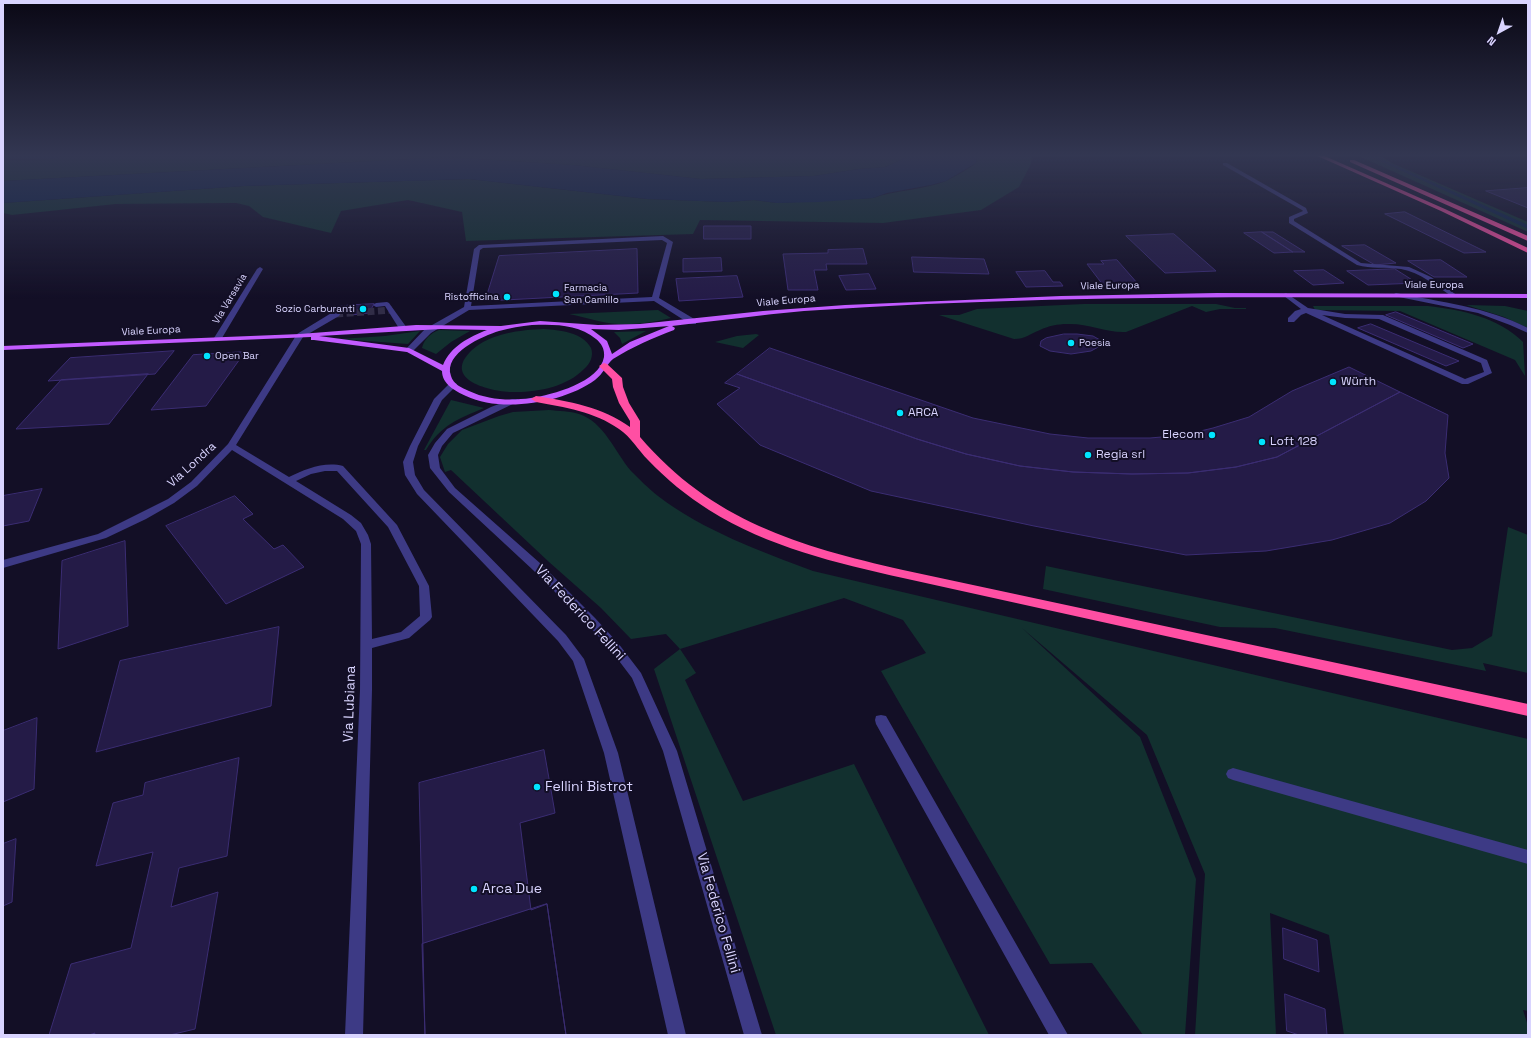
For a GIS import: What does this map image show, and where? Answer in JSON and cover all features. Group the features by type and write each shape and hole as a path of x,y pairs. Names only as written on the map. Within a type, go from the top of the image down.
{"highway":[{"path":"1426,202 1528,252"},
{"path":"1449,202 1528,239"},
{"path":"605,363 616,378 620,394 635,421 635,436"},
{"path":"536,399 575,406 608,418 635,436 650,456 669,475 709,504 752,528 803,548 903,574 1528,710"}],"main road":[{"name":"Viale Europa","path":"577,326 629,328 784,311 998,299 1112,296 1286,295 1528,296"},
{"path":"453,385 446,375 446,370 449,359 458,348 481,335 500,328 540,322 577,326 594,333 607,348 605,363"},
{"name":"Viale Europa","path":"453,385 471,396 499,401 536,399 566,392 598,373 605,363 650,336 693,322"},
{"name":"Viale Europa","path":"3,348 218,338 300,336 348,331 403,328 500,328"},
{"name":"Viale Europa","path":"300,336 336,342 409,350 432,360 446,370"}],"street":[{"path":"1294,202 1304,208 1306,212 1291,218 1291,222 1359,264 1370,267 1400,266 1415,271 1455,296"},
{"path":"467,308 477,249 481,246 663,238 670,242 655,299"},
{"name":"Via Varsavia","path":"218,338 260,269"},
{"path":"1286,295 1306,310 1465,382 1488,373 1484,362 1380,317 1344,316 1306,310 1298,312 1291,320"},
{"path":"1396,295 1473,309 1497,316 1528,330"},
{"path":"409,350 420,338 434,327 467,308 655,299 693,322"},
{"path":"376,305 387,304 403,328"},
{"path":"300,336 336,314 341,307 353,306"},
{"name":"Via Londra","path":"3,564 102,536 171,501 194,484 231,446 300,336"},
{"path":"453,385 438,399 414,446 408,462 410,475 420,492 562,638 578,659 611,753 677,1035"},
{"name":"Via Federico Fellini","path":"514,401 494,409 450,431 438,445 433,455 435,468 452,490 537,567 591,621 614,646 637,676 670,751 754,1035"},
{"name":"Via Lubiana","path":"231,446 357,524 363,533 366,544 366,690 354,1035"},
{"path":"289,481 310,469 328,467 340,468 392,525 424,586 426,617 405,635 366,645"},
{"path":"881,720 1059,1035"},
{"path":"1233,774 1528,857"}],"green space":[{"path":"393,202 341,211 331,233 263,217 249,206 236,203 116,204 12,215 3,213 3,203"},
{"path":"419,202 773,202 993,202 981,210 883,223 700,220 693,234 466,241 462,212"},
{"path":"1462,202 1483,202 1528,222 1528,232"},
{"path":"1084,304 1216,304 1246,309 1220,309 1206,312 1192,306 1126,332 1111,331 1075,324 1064,324 1050,326 1018,339 939,315 959,315 977,309"},
{"path":"1466,305 1505,306 1528,311 1528,328 1504,317"},
{"path":"1313,306 1428,306 1479,316 1502,326 1523,342 1525,376 1515,360 1400,311 1315,310"},
{"path":"658,310 671,318 645,323 618,324 569,314"},
{"path":"544,329 563,331 577,335 582,338 591,348 592,357 588,365 570,380 553,387 534,391 507,392 484,387 474,383 466,377 462,370 464,361 472,350 488,340 497,336 525,330"},
{"path":"439,330 470,331 451,342 436,354 422,348 428,337"},
{"path":"420,331 408,344 340,339 385,336"},
{"path":"646,331 622,344 620,338 614,332"},
{"path":"759,335 743,348 715,342 737,336"},
{"path":"451,400 484,408 451,424 438,434 426,450 424,450"},
{"path":"549,410 579,414 588,418 608,438 631,471 644,484 694,520 733,539 813,571 1528,739 1528,1011 1523,1010 1528,1026 1528,1035 1344,1035 1329,935 1270,913 1276,1035 1195,1035 1205,874 1147,735 1022,628 1140,737 1196,879 1185,1035 1143,1035 1092,963 1050,964 881,671 926,653 903,620 844,598 680,649 666,634 631,639 601,608 549,562 451,470 445,472 440,457 448,444 462,430 513,412"},
{"path":"1508,527 1528,535 1528,673 1483,663 1486,671 1275,628 1220,627 1043,589 1046,566 1452,650 1472,648 1492,636"},
{"path":"680,649 696,673 685,680 743,801 854,764 989,1035 776,1035 654,669"}],"building":[{"path":"1514,202 1528,202 1528,208"},
{"path":"1405,212 1486,252 1464,253 1385,214"},
{"path":"704,226 751,226 751,239 704,239"},
{"path":"1262,232 1293,252 1274,253 1244,233"},
{"path":"1262,232 1273,232 1305,252 1293,252"},
{"path":"1174,234 1216,271 1165,273 1126,236"},
{"path":"1365,245 1396,263 1375,265 1342,246"},
{"path":"637,249 638,293 485,301 499,256"},
{"path":"863,249 867,264 826,264 827,270 814,270 818,290 788,290 783,254 828,253 828,250"},
{"path":"912,257 984,259 989,274 914,272"},
{"path":"721,258 722,271 683,272 683,259"},
{"path":"1117,260 1138,284 1103,285 1087,264 1104,264 1101,261"},
{"path":"1441,260 1467,277 1434,277 1408,261"},
{"path":"1395,269 1417,283 1368,285 1347,271"},
{"path":"1324,270 1344,283 1313,285 1294,271"},
{"path":"1045,271 1053,282 1060,282 1063,286 1026,287 1016,272"},
{"path":"869,274 876,289 846,290 839,276"},
{"path":"737,276 743,297 679,301 676,279"},
{"path":"374,304 369,313 351,315 355,305"},
{"path":"1396,312 1473,344 1463,348 1386,315"},
{"path":"1371,324 1459,361 1446,366 1358,328"},
{"path":"1064,334 1093,336 1100,340 1102,345 1091,351 1071,354 1050,351 1040,346 1041,341 1046,338"},
{"name":"ARCA","path":"770,348 973,418 1050,434 1088,438 1150,438 1184,435 1213,428 1249,417 1292,391 1349,367 1400,392 1277,457 1236,467 1188,473 1132,474 1073,472 1020,466 966,454 917,439 737,374"},
{"path":"174,351 155,374 48,381 70,358"},
{"path":"245,352 206,406 151,410 193,355"},
{"path":"148,374 109,424 16,429 61,380"},
{"path":"737,374 917,439 966,454 1020,466 1073,472 1132,474 1188,473 1236,467 1277,457 1400,392 1448,415 1445,453 1449,478 1426,501 1390,523 1332,540 1266,551 1186,555 1034,526 871,491 760,445 717,404 740,388 725,383"},
{"path":"42,489 29,521 3,526 3,496"},
{"path":"235,496 253,514 243,519 274,549 283,545 304,567 226,604 166,526"},
{"path":"125,541 128,626 58,649 62,561"},
{"path":"279,627 271,706 96,752 120,661"},
{"path":"37,718 34,789 3,802 3,731"},
{"name":"Arca Due","path":"544,750 555,813 520,823 531,910 547,904 566,1035 425,1035 419,783"},
{"path":"239,758 227,856 179,868 171,907 218,892 195,1029 170,1035 94,1035 95,1033 89,1035 49,1035 71,964 131,948 153,852 96,866 113,803 143,795 145,783"},
{"path":"16,839 12,902 3,906 3,844"},
{"path":"547,904 566,1035 425,1035 422,944"},
{"path":"1283,928 1317,940 1319,972 1284,959"},
{"path":"1285,994 1325,1009 1327,1035 1299,1035 1287,1031"}],"waterway":[{"path":"1474,202 1528,227"}],"tunnel":[{"path":"336,314 392,310"}],"place":[{"name":"Farmacia San Camillo","path":"556,294"},
{"name":"Ristofficina","path":"507,297"},
{"name":"Sozio Carburanti","path":"363,309"},
{"name":"Poesia","path":"1071,343"},
{"name":"Open Bar","path":"207,356"},
{"name":"Würth","path":"1333,382"},
{"name":"ARCA","path":"900,413"},
{"name":"Elecom","path":"1212,435"},
{"name":"Loft 128","path":"1262,442"},
{"name":"Regia srl","path":"1088,455"},
{"name":"Fellini Bistrot","path":"537,787"},
{"name":"Arca Due","path":"474,889"}]}
